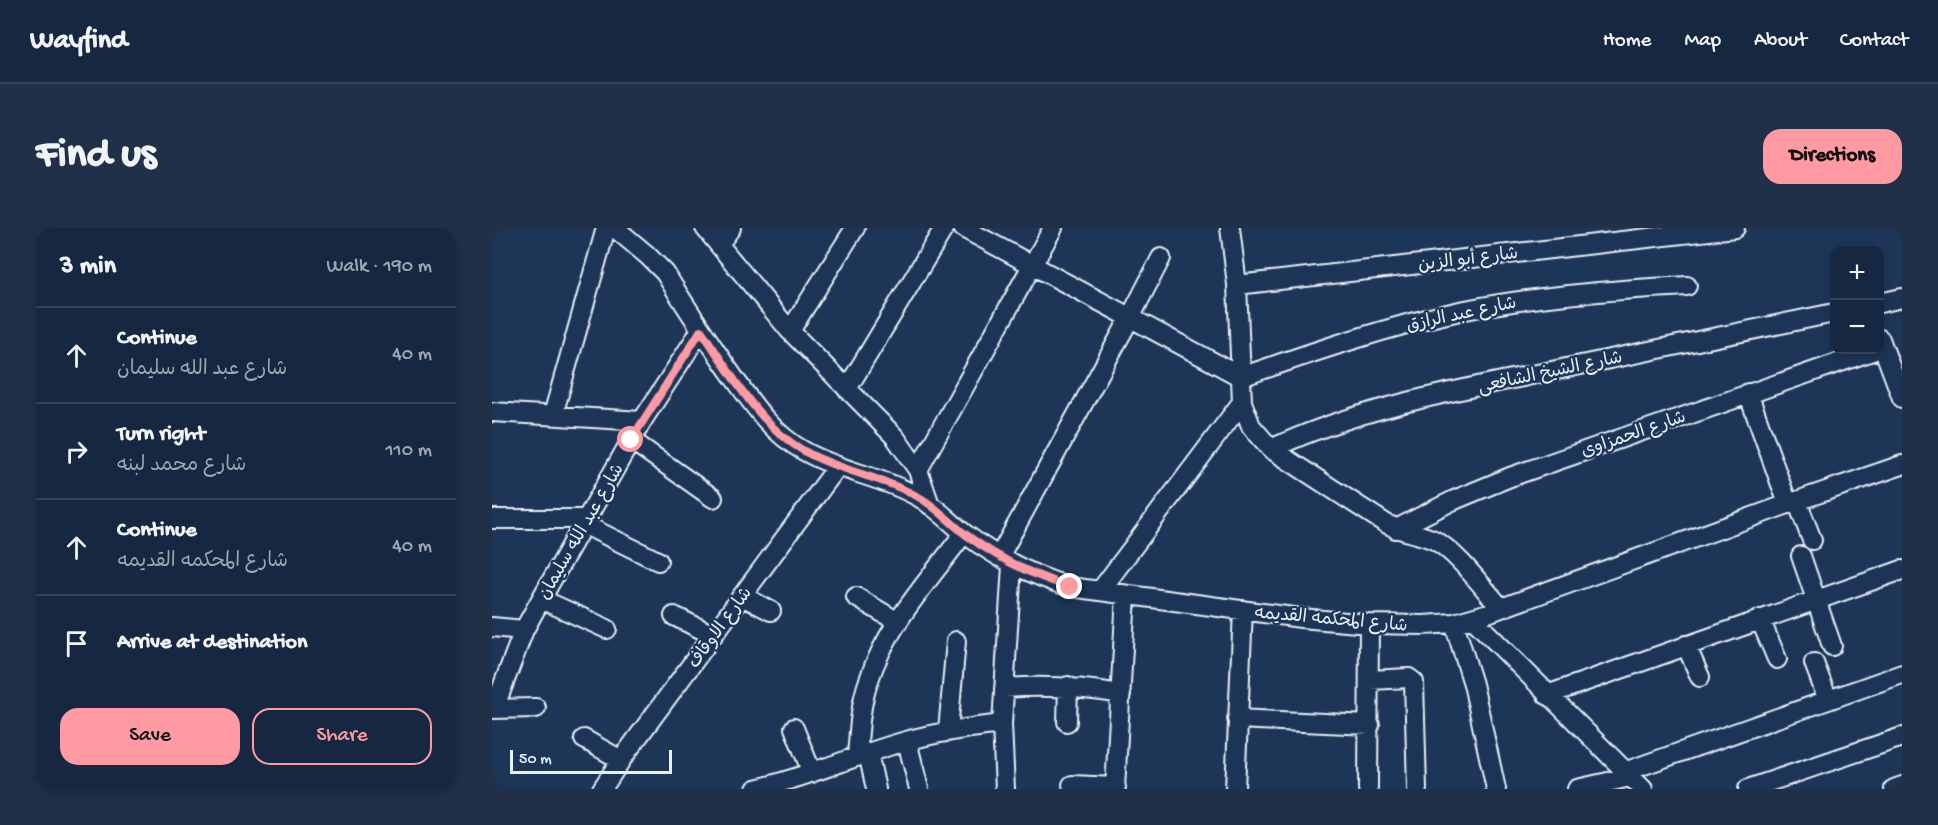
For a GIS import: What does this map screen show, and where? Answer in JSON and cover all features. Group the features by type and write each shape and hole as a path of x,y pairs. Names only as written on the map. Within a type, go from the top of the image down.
{"street":[{"path":"553,415 606,228"},
{"name":"شارع المحكمه القديمه","path":"615,228 665,273 754,407 782,436 805,451 838,466 899,488 930,505 964,533 1005,561 1050,581 1070,587 1369,624 1423,626 1463,621 1902,465"},
{"path":"705,228 790,331 895,437 918,470 930,505"},
{"path":"719,244 731,228"},
{"path":"790,331 855,228"},
{"path":"848,389 944,228"},
{"path":"963,228 1241,377"},
{"path":"918,470 1053,228"},
{"path":"1230,228 1237,285 1242,402 1251,426 1271,449 1396,529 1422,536 1448,549 1501,608"},
{"name":"شارع أبو الزين","path":"1237,285 1735,228"},
{"path":"1005,789 1002,724 1005,561 1161,258"},
{"name":"شارع عبد الرازق","path":"1241,377 1386,329 1460,311 1535,298 1611,290 1687,286"},
{"path":"1884,302 1902,298"},
{"name":"شارع الشيخ الشافعى","path":"1271,449 1303,434 1335,423 1465,389 1830,314"},
{"name":"شارع عبد الله سليمان","path":"493,709 524,630 541,599 642,421 701,330"},
{"name":"شارع الحمزاوى","path":"1396,529 1452,501 1510,477 1857,354"},
{"path":"1883,354 1902,398"},
{"path":"1748,393 1792,503 1812,540"},
{"path":"1100,591 1242,402"},
{"path":"492,412 642,421"},
{"path":"631,440 713,498"},
{"name":"شارع الاوقاف","path":"602,789 838,466"},
{"path":"492,519 584,521 658,561"},
{"path":"876,789 862,755 860,717 868,680 897,622 964,533"},
{"path":"1801,556 1832,646"},
{"path":"1547,695 1902,570"},
{"path":"1072,785 1115,788 1126,595"},
{"path":"742,596 771,611"},
{"path":"856,597 897,622"},
{"path":"541,599 607,629"},
{"path":"1235,789 1243,610"},
{"path":"674,616 713,635"},
{"path":"1760,619 1777,659"},
{"path":"1463,621 1547,695 1632,779"},
{"path":"1463,621 1473,684 1496,789"},
{"path":"1368,789 1369,624"},
{"path":"492,627 524,630"},
{"path":"948,731 956,641"},
{"path":"1686,645 1700,677"},
{"path":"1814,663 1828,700"},
{"path":"1577,789 1632,779 1828,700 1902,674"},
{"path":"1370,680 1409,678 1414,682 1417,789"},
{"path":"1004,688 1043,685 1121,694"},
{"path":"1067,722 1068,687"},
{"path":"493,709 536,708"},
{"path":"1237,719 1370,725"},
{"path":"762,788 907,741 948,731 1002,724"},
{"path":"794,728 812,773"},
{"path":"1748,789 1902,736"},
{"path":"584,738 621,760"},
{"path":"907,741 919,789"},
{"path":"1894,789 1902,786"}],"route":[{"path":"631,440 701,330 754,407 782,436 805,451 838,466 869,476 921,498 964,533 1012,565 1040,578 1070,587"}]}
